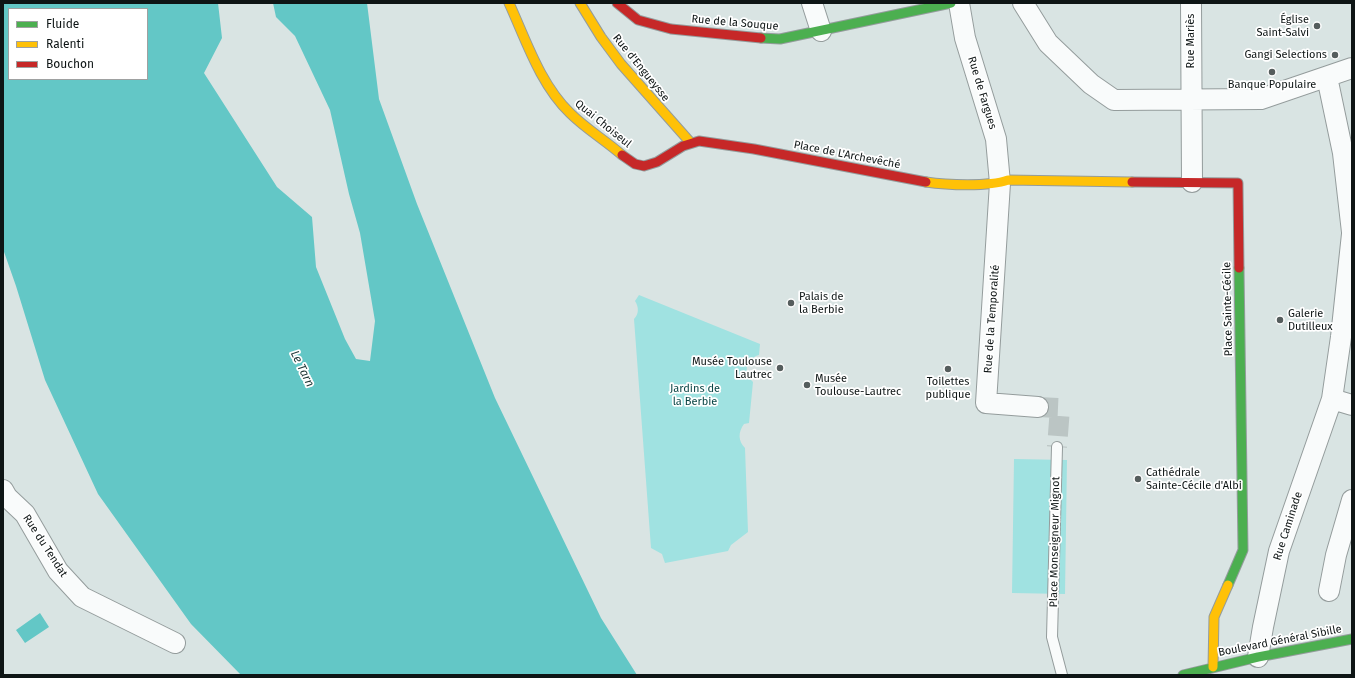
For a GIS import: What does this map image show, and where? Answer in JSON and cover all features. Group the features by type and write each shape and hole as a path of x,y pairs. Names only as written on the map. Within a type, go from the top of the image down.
{"street":[{"name":"Quai Choiseul","path":"509,3 552,92 565,109 624,156 634,163 647,166 690,142"},
{"name":"Rue d'Engueysse","path":"580,3 586,9 600,36 628,72 657,108 690,142"},
{"name":"Rue de la Souque","path":"617,3 638,20 670,29 780,39 951,3"},
{"path":"812,3 821,31"},
{"name":"Rue de Fargues","path":"960,3 965,38 996,139 1000,183"},
{"path":"1024,3 1048,43 1091,84 1114,100 1192,98 1261,99 1352,68"},
{"name":"Rue Mariès","path":"1191,3 1192,182"},
{"name":"Rue Caminade","path":"1258,657 1279,551 1332,399 1343,323 1352,233 1343,153 1327,77"},
{"name":"Place de L'Archevêché","path":"690,142 699,141 754,149 928,182 954,184 1000,183"},
{"name":"Place Sainte-Cécile","path":"1000,183 1008,180 1238,183 1243,550 1214,618 1213,667"},
{"name":"Rue de la Temporalité","path":"1000,183 986,403 1038,407"},
{"path":"1332,399 1352,405"},
{"name":"Rue du Tendat","path":"3,490 6,497 25,514 58,570 82,597 176,643"},
{"path":"1329,591 1336,555 1352,500"},
{"name":"Boulevard Général Sibille","path":"1183,675 1258,657 1352,639"}],"lane":[{"name":"Place Monseigneur Mignot","path":"1057,447 1052,637 1062,675"}],"green space":[{"name":"Jardins de la Berbie","path":"639,295 760,344 759,355 754,357 748,363 747,367 748,375 753,382 749,423 744,424 740,436 741,442 745,448 748,532 731,545 728,551 665,563 662,554 651,548 634,319 638,310 635,301"},
{"path":"1014,459 1067,460 1065,594 1012,593"}],"water":[{"name":"Le Tarn","path":"3,3 218,3 222,38 204,73 277,187 312,217 316,267 345,339 356,359 370,361 375,321 360,233 349,194 330,110 295,36 276,17 273,3 367,3 379,99 417,204 495,398 601,618 637,675 241,675 191,624 98,494 45,380 3,249"},
{"path":"40,613 49,627 25,643 16,630"}],"tunnel":[{"path":"1038,407 1060,408 1057,447"}],"traffic: fast":[{"path":"761,38 780,39 951,3"},
{"path":"1228,585 1243,550 1239,268"},
{"path":"1183,675 1258,657 1352,639"}],"traffic: slow":[{"path":"509,3 535,61 550,89 576,119 622,155"},
{"path":"580,3 601,37 621,64 690,142"},
{"path":"926,182 967,185 990,184 1008,180 1132,182"},
{"path":"1213,667 1214,617 1228,585"}],"traffic: jam":[{"path":"617,3 638,20 671,29 761,38"},
{"path":"622,155 635,164 644,166 657,162 683,146 699,141 754,149 926,182"},
{"path":"1132,182 1238,183 1239,268"}],"place":[{"name":"Église Saint-Salvi","path":"1317,26"},
{"name":"Gangi Selections","path":"1335,55"},
{"name":"Banque Populaire","path":"1272,72"},
{"name":"Palais de la Berbie","path":"791,303"},
{"name":"Galerie Dutilleux","path":"1280,320"},
{"name":"Musée Toulouse Lautrec","path":"780,368"},
{"name":"Toilettes publique","path":"948,369"},
{"name":"Musée Toulouse-Lautrec","path":"807,385"},
{"name":"Cathédrale Sainte-Cécile d'Albi","path":"1138,479"}]}
